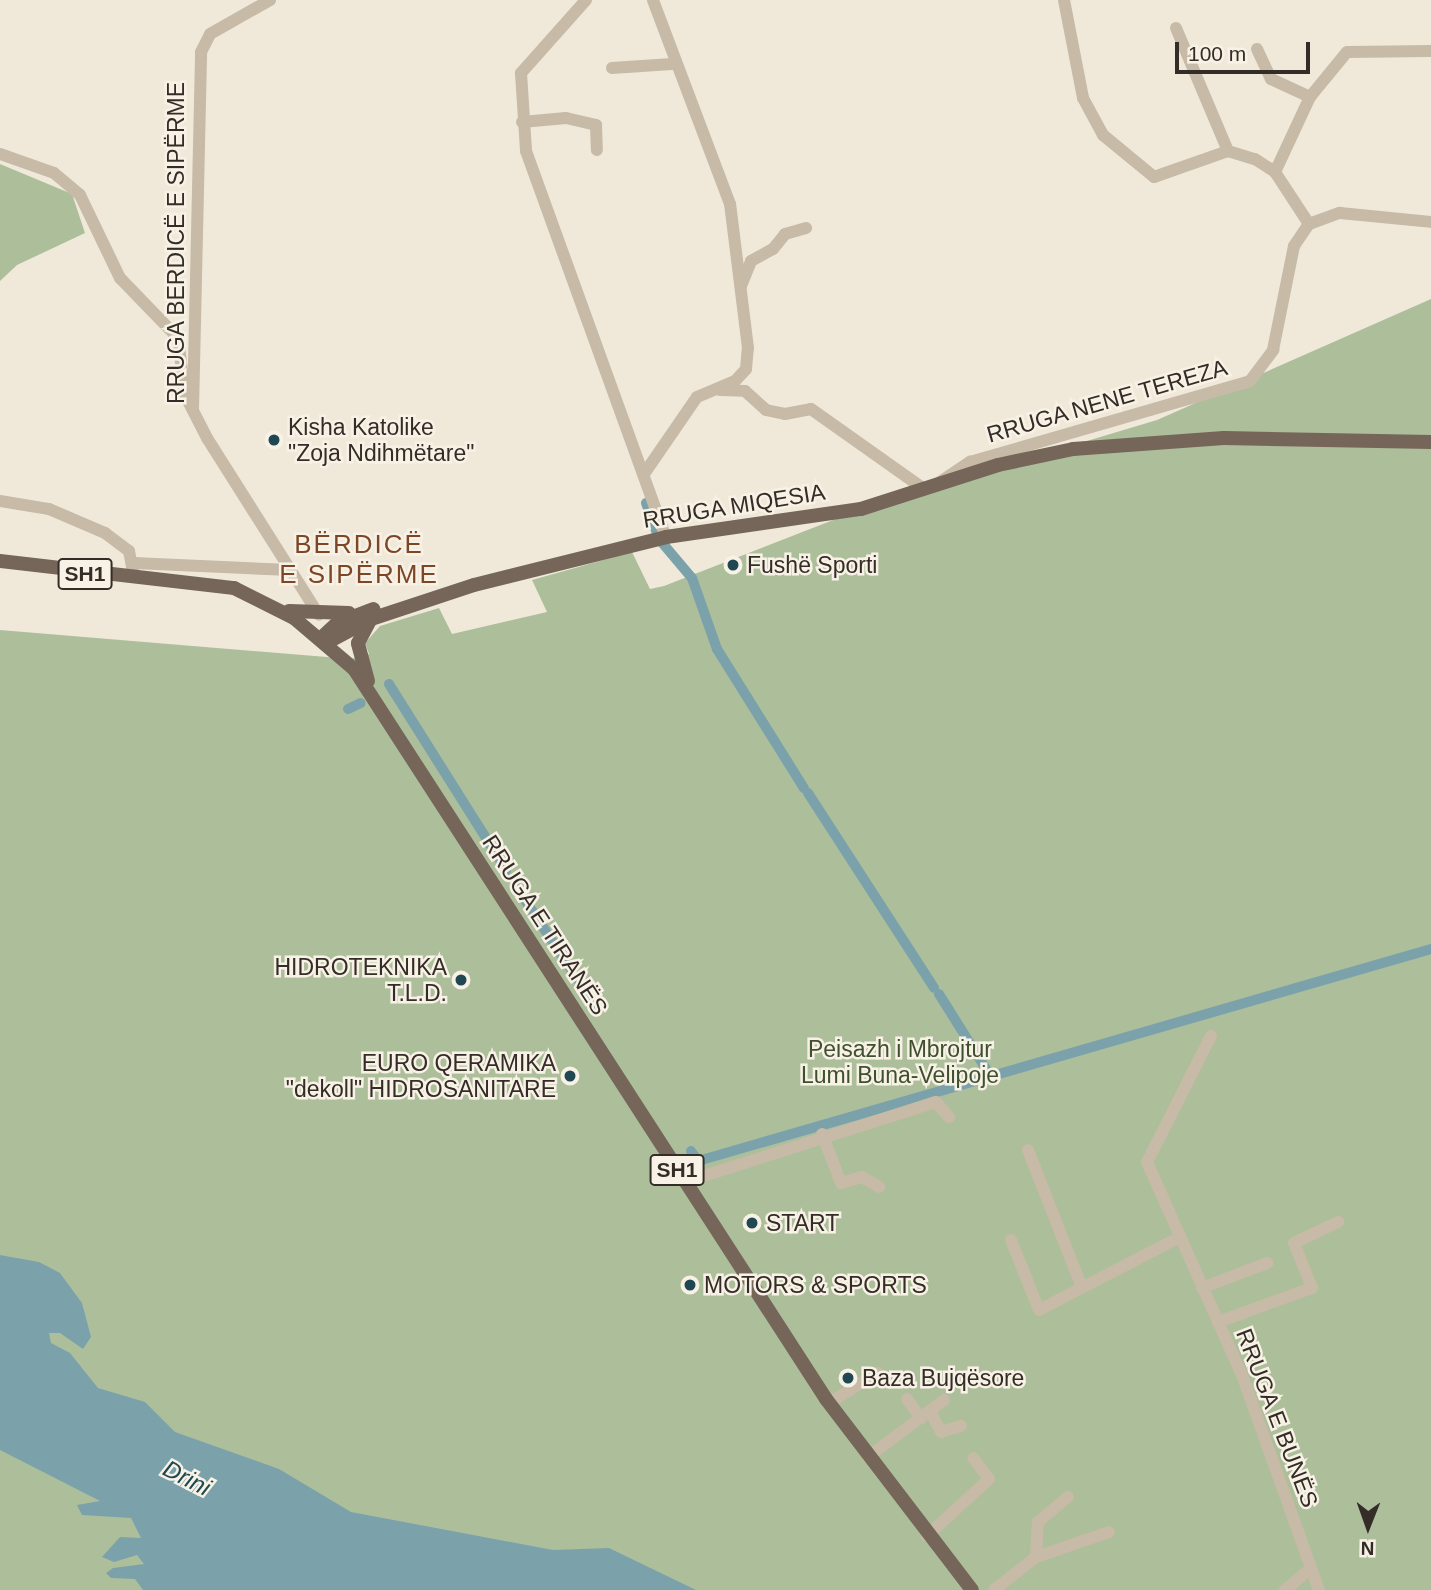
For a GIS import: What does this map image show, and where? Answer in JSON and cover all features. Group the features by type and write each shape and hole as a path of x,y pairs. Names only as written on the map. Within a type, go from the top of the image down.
{"main road":[{"name":"RRUGA MIQESIA","path":"323,641 368,615 453,591 664,538 839,513 1021,459 1177,440 1431,442"},
{"name":"SH1","path":"0,561 134,569 234,588 276,607 323,641 370,690"},
{"path":"276,607 319,615 368,615 358,650 370,690"},
{"name":"RRUGA E TIRANËS","path":"370,690 829,1403 927,1536 972,1590"}],"street":[{"name":"RRUGA BERDICË E SIPËRME","path":"270,0 211,34 201,52 193,411 319,615"},
{"path":"586,0 521,73 522,122 532,171 644,474 664,538"},
{"path":"653,0 672,64 696,108 730,204 746,369 716,391"},
{"path":"1064,0 1083,97 1102,135 1154,177 1228,151"},
{"path":"1176,28 1228,151 1275,172 1309,224 1340,213 1431,222"},
{"path":"1257,49 1271,79 1310,97"},
{"path":"1275,172 1310,97 1347,52 1431,51"},
{"path":"612,68 672,64"},
{"path":"522,122 566,118 596,125 597,149"},
{"path":"0,154 54,173 80,195 114,269 177,338 193,411"},
{"name":"RRUGA NENE TEREZA","path":"931,487 970,462 1250,381 1273,350 1294,246 1309,224"},
{"path":"740,304 743,268 785,234 806,228"},
{"path":"644,474 697,397 716,391 745,391 766,410 785,414 811,409 931,487"},
{"path":"0,501 85,523 125,545 134,569 290,570"},
{"name":"RRUGA E BUNËS","path":"1211,1035 1148,1152 1178,1238 1218,1322 1320,1590"},
{"path":"685,1182 822,1134 936,1102 949,1117"},
{"path":"822,1134 841,1182 862,1178 879,1187"},
{"path":"1028,1150 1082,1288"},
{"name":"RRUGA E BUNËS","path":"1218,1322 1312,1288 1294,1243 1338,1222"},
{"path":"1011,1240 1036,1308 1082,1288 1178,1238"},
{"path":"1202,1288 1267,1263"},
{"path":"829,1403 877,1373"},
{"path":"907,1399 941,1432 961,1426"},
{"path":"868,1457 944,1400"},
{"path":"927,1536 964,1513 989,1479 973,1458"},
{"path":"1036,1557 1038,1522 1068,1497"},
{"path":"994,1590 1036,1557 1109,1532"},
{"path":"1285,1590 1311,1569"}],"green space":[{"path":"0,164 72,194 85,233 17,265 0,281"},
{"name":"Peisazh i Mbrojtur Lumi Buna-Velipoje","path":"1431,299 1431,1590 0,1590 0,630 351,659 369,654 365,643 380,626 439,608 452,634 547,612 532,580 632,552 650,589 664,586 864,508 1157,420"}],"water":[{"name":"Drini","path":"0,1255 39,1262 60,1273 82,1303 91,1337 83,1349 60,1333 49,1333 51,1343 70,1353 98,1388 145,1402 175,1432 279,1469 351,1512 553,1550 609,1548 696,1590 143,1590 135,1579 111,1578 106,1573 113,1568 144,1564 137,1555 114,1562 102,1557 120,1537 141,1538 131,1518 82,1515 77,1505 100,1501 0,1450"}],"waterway":[{"path":"646,503 659,539 692,578 717,649 804,788"},
{"path":"389,684 506,870"},
{"path":"348,709 361,703"},
{"path":"808,793 934,988"},
{"path":"517,888 596,1007"},
{"path":"691,1151 698,1161 1431,949"},
{"path":"939,994 993,1080"}],"place":[{"name":"Kisha Katolike \"Zoja Ndihmëtare\"","path":"274,440"},
{"name":"Fushë Sporti","path":"733,565"},
{"name":"HIDROTEKNIKA T.L.D.","path":"461,980"},
{"name":"EURO QERAMIKA \"dekoll\" HIDROSANITARE","path":"570,1076"},
{"name":"START","path":"752,1223"},
{"name":"MOTORS & SPORTS","path":"690,1285"},
{"name":"Baza Bujqësore","path":"848,1378"}],"district":[{"name":"BËRDICË E SIPËRME","path":"359,560"}]}
